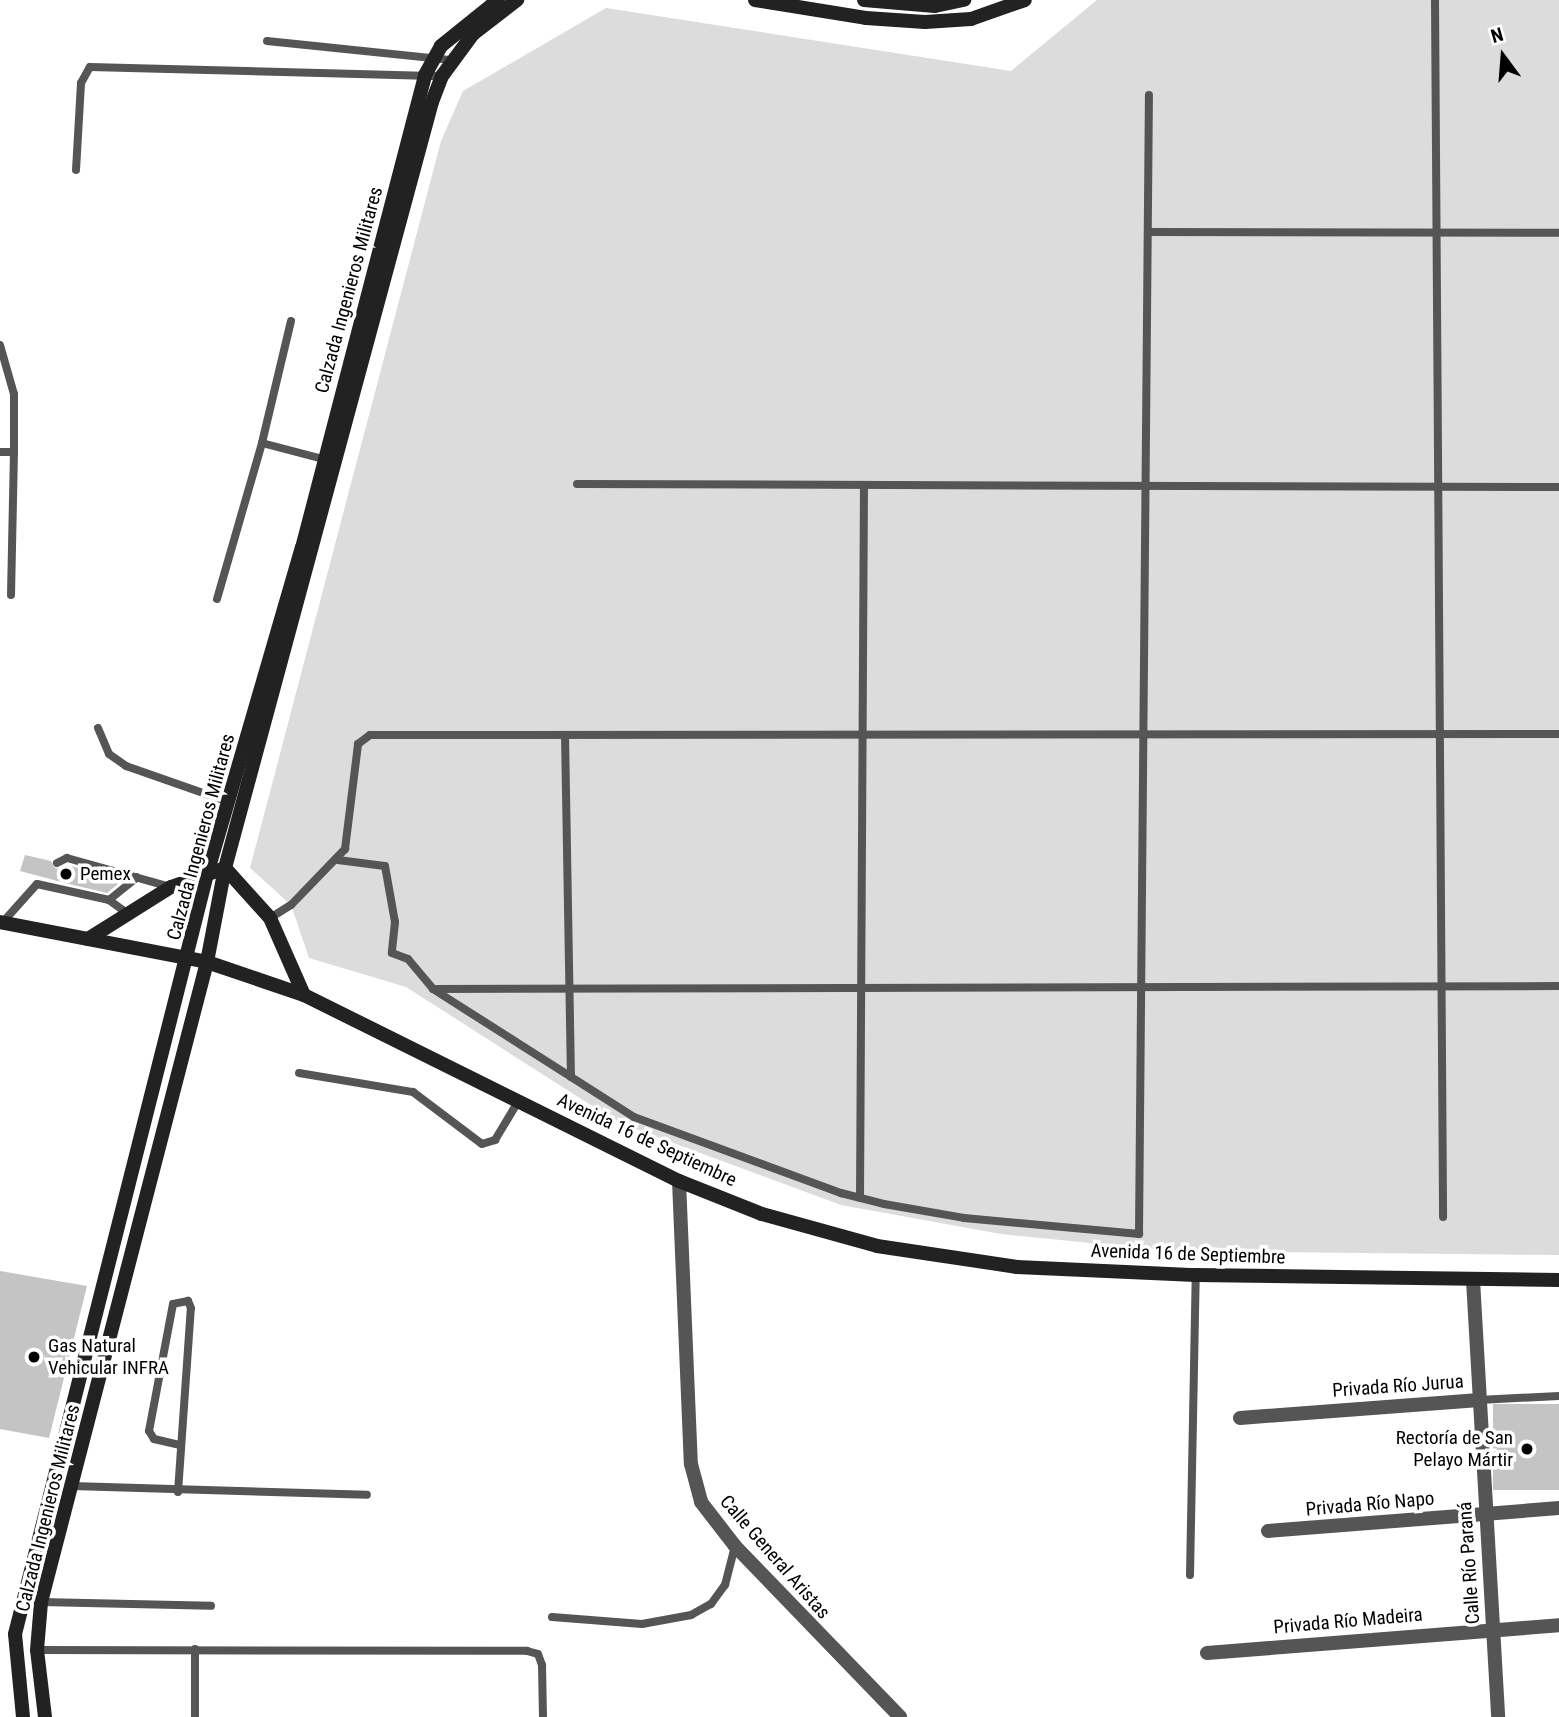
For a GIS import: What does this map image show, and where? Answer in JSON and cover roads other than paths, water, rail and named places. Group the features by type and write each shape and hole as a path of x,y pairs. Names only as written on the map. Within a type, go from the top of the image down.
{"main road":[{"name":"Calzada Ingenieros Militares","path":"330,461 425,75 432,57 467,22 498,0"},
{"name":"Calzada Ingenieros Militares","path":"45,1717 37,1650 41,1602 207,962 236,804 330,461 442,76 473,34 517,0"},
{"path":"755,0 925,22 971,19 1025,0"},
{"path":"864,0 935,6 964,0"},
{"name":"Calzada Ingenieros Militares","path":"23,1717 15,1634 207,874 236,804"},
{"path":"88,939 171,887 225,868 270,918 304,995"},
{"name":"Avenida 16 de Septiembre","path":"1,923 187,961 207,962 304,995 679,1181 762,1214 877,1246 1017,1267 1196,1275 1559,1280"}],"street":[{"name":"Calle General Aristas","path":"679,1181 691,1464 701,1502 735,1546 900,1717"},
{"name":"Calle Río Paraná","path":"1473,1280 1498,1717"},
{"name":"Privada Río Jurua","path":"1240,1418 1479,1399"},
{"name":"Privada Río Napo","path":"1268,1531 1559,1508"},
{"name":"Privada Río Madeira","path":"1207,1653 1493,1628 1559,1625"}],"lane":[{"path":"1435,0 1443,1217"},
{"path":"267,41 452,60"},
{"path":"76,170 81,83 90,66 442,76"},
{"path":"338,860 385,866 395,922 392,953 408,959 433,989 634,1117 860,1198 964,1218 1139,1234 1149,95"},
{"path":"1148,232 1559,233"},
{"path":"216,599 262,443 291,321"},
{"path":"0,345 14,394 11,595"},
{"path":"262,443 330,461"},
{"path":"0,452 14,452"},
{"path":"577,484 1559,487"},
{"path":"860,1198 864,485"},
{"path":"98,728 109,754 126,766 236,804"},
{"path":"270,918 291,905 338,860 349,836 358,744 363,738 565,735 1559,734"},
{"path":"565,735 571,1077"},
{"path":"57,863 67,858 171,887"},
{"path":"109,900 137,877"},
{"path":"1,923 40,881 109,900 127,913"},
{"path":"433,989 1559,986"},
{"path":"299,1073 413,1092 482,1144 495,1140 519,1100"},
{"path":"1190,1575 1196,1275"},
{"path":"178,1492 191,1308 188,1301 177,1301 149,1431 154,1439 180,1446"},
{"name":"Privada Río Jurua","path":"1479,1399 1559,1396"},
{"path":"72,1486 178,1492 367,1495"},
{"path":"552,1617 642,1624 691,1615 711,1604 725,1585 735,1546"},
{"path":"41,1602 211,1606"},
{"path":"195,1649 195,1717"},
{"path":"37,1650 527,1651 538,1654 542,1665 544,1717"}],"place":[{"name":"Pemex","path":"66,874"},
{"name":"Gas Natural Vehicular INFRA","path":"34,1357"},
{"name":"Rectoría de San Pelayo Mártir","path":"1527,1449"}]}
